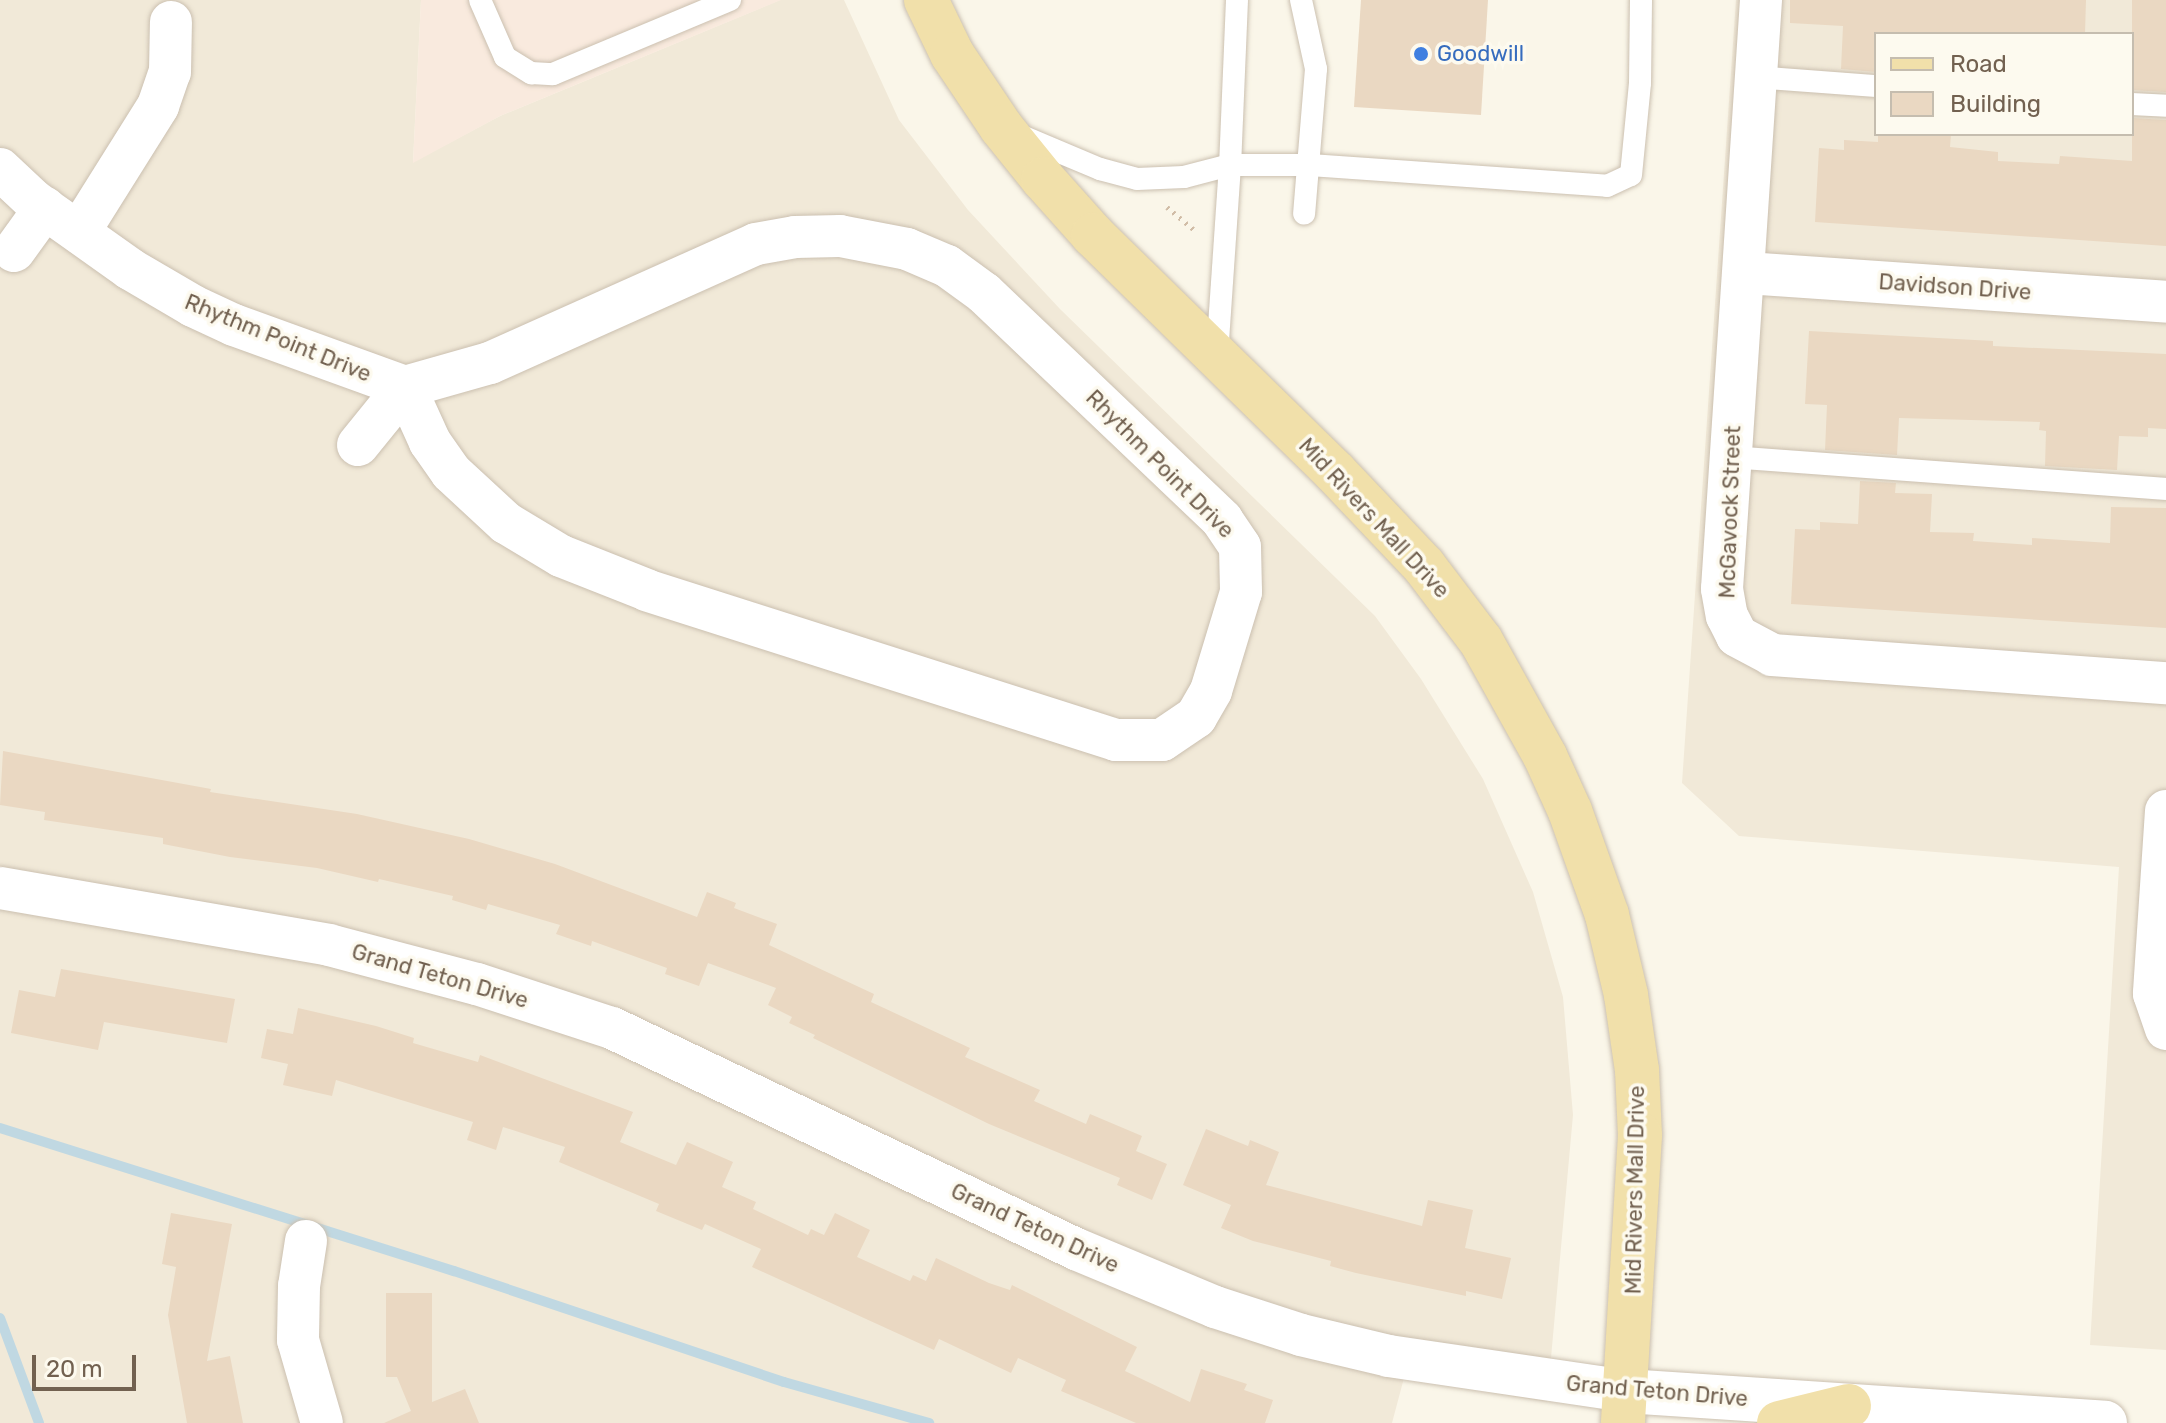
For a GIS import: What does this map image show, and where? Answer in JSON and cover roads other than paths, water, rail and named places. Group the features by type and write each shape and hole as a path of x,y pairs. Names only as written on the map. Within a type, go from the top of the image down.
{"main road":[{"name":"Mid Rivers Mall Drive","path":"926,0 952,54 1001,127 1093,235 1334,471 1424,566 1481,641 1545,756 1570,811 1607,915 1626,995 1637,1070 1640,1135 1624,1407"},
{"path":"1779,1423 1849,1406"}],"street":[{"name":"McGavock Street","path":"1761,0 1722,589 1727,616 1737,636 1772,655 2166,683"},
{"path":"79,232 158,106 170,72 171,22"},
{"name":"Rhythm Point Drive","path":"0,169 45,208 153,284 213,316 405,387 481,367 756,244 818,235 865,238 927,256 984,293 1230,528 1243,558 1241,592 1211,691 1196,717 1162,740 1116,740 647,590 561,556 506,523 451,472 430,442 405,387"},
{"path":"14,251 45,208"},
{"name":"Davidson Drive","path":"1745,273 2166,302"},
{"path":"358,445 405,387"},
{"path":"2166,811 2154,994 2166,1029"},
{"name":"Grand Teton Drive","path":"0,888 329,945 477,984 612,1028 1076,1249 1215,1307 1301,1335 1624,1407 1849,1406 2105,1423"},
{"path":"306,1241 299,1286 298,1340 322,1423"}],"lane":[{"path":"480,0 505,57 531,73 553,74 730,0"},
{"path":"1217,358 1237,0"},
{"path":"1301,0 1316,69 1304,214"},
{"path":"1001,127 1100,169 1137,179 1184,177 1230,165 1310,165 1607,186 1631,175 1640,83 1641,0"},
{"path":"1755,77 1874,86"},
{"path":"2134,104 2166,106"},
{"path":"1731,457 2166,489"}],"waterway":[{"path":"0,1128 454,1271 784,1382 929,1423"},
{"path":"0,1318 39,1423"}],"place":[{"name":"Goodwill","path":"1421,54"}]}
